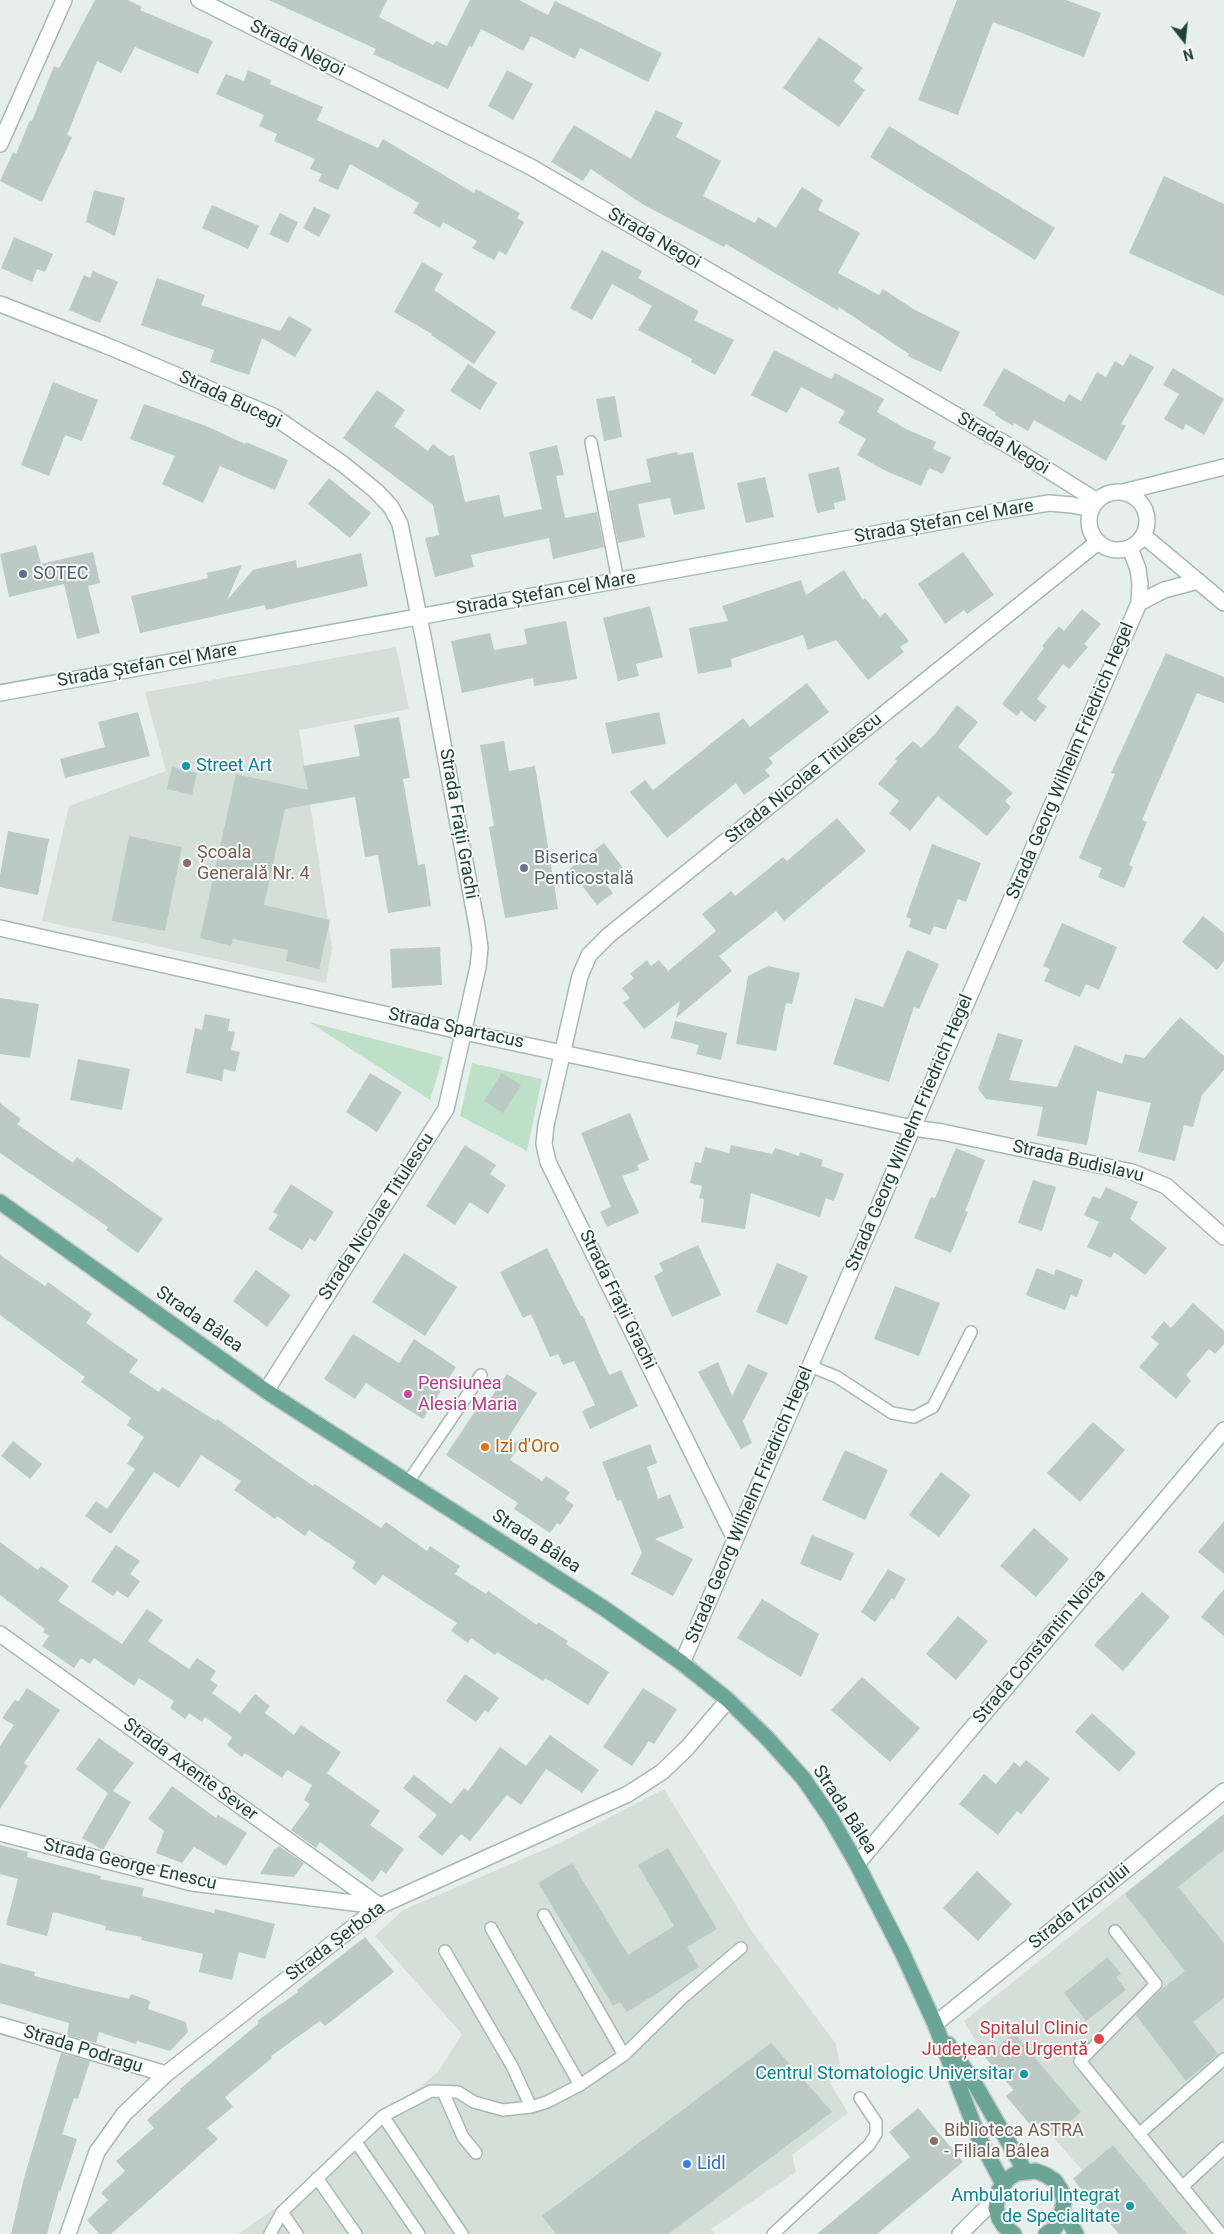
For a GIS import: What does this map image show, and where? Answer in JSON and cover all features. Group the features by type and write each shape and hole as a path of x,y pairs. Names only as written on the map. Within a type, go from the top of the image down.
{"main road":[{"name":"Strada Bâlea","path":"0,1202 266,1391 606,1609 682,1663 728,1700 767,1738 803,1778 830,1817 857,1864 902,1952 935,2024"},
{"path":"935,2024 976,2086 1025,2171"},
{"path":"935,2024 1000,2191 999,2218 1004,2226 1014,2234"},
{"path":"1000,2191 1017,2173 1025,2171 1036,2171 1046,2174 1055,2181 1061,2190 1064,2200 1063,2211 1055,2228 1046,2234"},
{"path":"1063,2211 1076,2234"}],"street":[{"path":"0,144 64,0"},
{"name":"Strada Negoi","path":"199,0 531,167 1016,450 1094,505"},
{"name":"Strada Bucegi","path":"0,304 105,345 273,416 343,464 376,491 391,507 400,524 419,617"},
{"path":"1123,492 1140,500 1148,517 1144,536 1130,548 1113,550 1098,542 1090,527 1094,505 1104,495 1224,467"},
{"name":"Strada Ștefan cel Mare","path":"0,692 1049,504 1094,505"},
{"path":"1144,536 1224,603"},
{"name":"Strada Nicolae Titulescu","path":"563,1052 580,976 590,955 608,936 1098,542"},
{"name":"Strada Georg Wilhelm Friedrich Hegel","path":"682,1663 1139,603 1140,584 1138,569 1130,548"},
{"name":"Strada Georg Wilhelm Friedrich Hegel","path":"1139,603 1164,590 1198,581"},
{"name":"Strada Frații Grachi","path":"419,617 480,948 478,967 464,1032"},
{"name":"Strada Spartacus","path":"0,928 464,1032 913,1128"},
{"name":"Strada Nicolae Titulescu","path":"266,1391 446,1109 464,1032"},
{"name":"Strada Frații Grachi","path":"563,1052 546,1125 544,1144 548,1162 735,1540"},
{"name":"Strada Budislavu","path":"913,1128 942,1132 1113,1168 1150,1178 1166,1186 1224,1237"},
{"name":"Strada Constantin Noica","path":"857,1864 1224,1430"},
{"name":"Strada Axente Sever","path":"0,1634 380,1906"},
{"name":"Strada Șerbota","path":"68,2234 98,2152 124,2114 166,2074 380,1906 628,1794 662,1772 687,1748 728,1700"},
{"name":"Strada Izvorului","path":"935,2024 1224,1791"},
{"name":"Strada George Enescu","path":"0,1833 192,1883 380,1906"},
{"name":"Strada Podragu","path":"0,2025 166,2074"},
{"path":"964,2230 1000,2191"},
{"path":"964,2230 999,2218"}],"lane":[{"path":"590,442 618,581"},
{"path":"810,1366 837,1378 892,1413 914,1417 933,1407 970,1332"},
{"path":"408,1482 481,1374"},
{"path":"544,1915 624,2055"},
{"path":"491,1928 580,2085"},
{"path":"1115,1931 1156,1984 1080,2060 1221,2234"},
{"path":"270,2234 282,2212 383,2116 431,2091 458,2092 474,2102 503,2110 531,2107 546,2102 580,2085 624,2055 682,1998 741,1948"},
{"path":"445,1951 512,2066 531,2107"},
{"path":"1139,2134 1224,2059"},
{"path":"443,2092 463,2137 476,2153"},
{"path":"773,2234 869,2145 876,2134 876,2122 860,2098"},
{"path":"383,2116 462,2234"},
{"path":"356,2142 419,2234"},
{"path":"1182,2187 1224,2148"},
{"path":"317,2178 356,2234"},
{"path":"282,2212 297,2234"}],"shaded area":[{"name":"Școala Generală Nr. 4","path":"396,647 409,709 299,730 332,948 326,983 42,921 69,806 166,771 145,692"},
{"path":"664,1789 753,1933 836,2044 841,2071 829,2081 848,2113 792,2155 796,2172 711,2229 714,2234 238,2234 279,2206 345,2147 438,2072 462,2034 375,1936 403,1910 560,1843"},
{"name":"Spitalul Clinic Județean de Urgentă","path":"1224,1814 1224,2234 1119,2234 1073,2179 1082,2170 1040,2122 1033,2128 1006,2096 1013,2090 985,2057 964,2021"}],"green space":[{"path":"309,1022 443,1057 430,1100"},
{"path":"472,1063 542,1079 527,1151 460,1116"}],"building":[{"path":"95,0 128,0 142,7 140,10 213,41 198,74 135,47 121,73 97,61 67,135 72,137 42,202 0,181 13,152 16,154 30,120 32,121 54,66 59,68"},
{"path":"269,0 387,0 379,17 433,45 436,41 447,46 470,0 519,0 548,15 555,1 662,53 648,82 580,48 575,59 531,36 523,51 481,29 472,47 469,46 448,89 373,54 376,49"},
{"path":"957,0 1066,0 1101,13 1084,57 993,22 958,115 918,100"},
{"path":"819,37 863,68 853,81 865,90 839,127 783,88"},
{"path":"248,70 271,80 270,84 323,107 317,120 378,148 383,139 474,193 476,189 520,213 517,218 524,222 506,255 499,251 494,260 472,248 477,241 443,222 440,228 413,213 419,203 350,164 338,190 318,181 322,174 310,169 315,159 274,141 277,134 259,126 264,115 216,94 226,74 244,81"},
{"path":"507,70 533,84 513,120 488,106"},
{"path":"656,110 683,123 676,137 721,161 703,196 755,223 758,217 776,228 802,187 823,200 818,210 860,233 838,273 879,295 883,289 915,310 960,332 941,372 908,356 909,354 839,307 837,310 726,244 724,247 642,204 591,169 583,181 551,162 574,125 631,159"},
{"path":"889,126 1055,228 1035,260 870,157"},
{"path":"1164,176 1224,204 1224,296 1129,253"},
{"path":"94,190 125,198 115,236 86,222"},
{"path":"212,205 259,226 248,249 202,228"},
{"path":"314,207 331,215 319,237 303,228"},
{"path":"280,213 298,222 288,243 269,234"},
{"path":"14,237 53,254 45,272 37,269 32,282 1,268"},
{"path":"602,250 642,271 638,278 699,311 694,320 734,340 715,375 691,362 692,359 638,330 652,306 612,284 592,320 570,308"},
{"path":"422,262 443,274 434,290 496,332 474,364 432,334 394,312"},
{"path":"93,271 118,282 100,323 69,310 84,275 90,278"},
{"path":"157,278 205,295 201,305 280,331 289,316 312,329 295,357 262,338 249,375 210,362 214,350 141,325"},
{"path":"774,350 831,379 835,373 884,399 877,412 906,429 936,442 933,449 951,457 943,474 929,468 921,486 886,471 857,455 866,439 838,423 845,411 801,387 787,413 751,395"},
{"path":"1130,354 1154,367 1121,424 1126,426 1106,461 1034,420 1028,431 1014,423 1013,426 983,405 1004,368 1064,402 1069,394 1081,401 1097,372 1106,377 1115,361 1123,366"},
{"path":"468,364 497,383 480,410 450,391"},
{"path":"1173,368 1224,399 1204,435 1186,424 1183,430 1164,419 1179,394 1163,385"},
{"path":"53,382 98,400 82,441 65,435 49,476 21,465"},
{"path":"377,390 405,410 394,426 428,451 433,444 449,456 454,455 465,502 499,495 504,517 542,509 529,452 557,445 564,475 556,476 565,518 597,512 604,547 553,559 549,538 471,555 474,567 435,577 425,538 439,535 433,505 343,438"},
{"path":"615,396 622,437 604,441 596,399"},
{"path":"144,404 206,426 245,444 246,442 288,460 275,490 220,466 203,503 162,484 175,456 130,439"},
{"path":"677,452 678,455 693,452 705,509 674,515 670,498 638,504 645,537 618,543 608,491 651,482 646,459"},
{"path":"839,467 846,500 834,503 835,509 817,513 808,474"},
{"path":"765,477 774,517 746,523 737,483"},
{"path":"329,478 371,513 350,538 308,504"},
{"path":"36,545 41,564 93,552 100,583 88,586 100,633 77,639 64,584 9,597 0,554"},
{"path":"963,552 994,595 967,614 964,610 945,624 918,584"},
{"path":"361,553 368,586 266,610 265,605 140,633 131,596 208,578 207,573 242,565 227,600 253,570 296,560 297,568"},
{"path":"844,570 863,600 865,598 880,617 885,612 909,641 900,647 904,652 868,680 836,640 808,650 803,635 731,659 732,667 698,674 689,628 728,621 722,606 801,580 806,595"},
{"path":"650,606 663,657 636,664 639,676 618,681 603,618"},
{"path":"1082,609 1101,624 1084,644 1088,647 1069,669 1063,664 1037,699 1047,707 1035,722 1021,711 1017,716 1002,704 1044,648 1042,646 1059,626 1064,631"},
{"path":"566,621 577,679 534,686 533,678 462,693 451,641 490,633 494,650 527,644 524,629"},
{"path":"1166,653 1224,677 1224,703 1197,693 1142,820 1147,822 1129,865 1133,867 1124,888 1098,877 1102,868 1079,858 1115,774 1111,773"},
{"path":"807,683 829,712 769,758 773,763 765,770 770,776 744,795 736,783 667,838 630,792 645,780 653,790 743,718 750,727"},
{"path":"957,705 978,722 958,747 1013,793 1005,801 1011,807 987,836 938,796 910,831 889,813 899,801 878,784 897,761 895,759 913,741 921,748 935,734"},
{"path":"138,712 150,756 65,778 60,759 105,747 98,722"},
{"path":"659,712 666,744 612,754 605,723"},
{"path":"399,717 410,778 403,779 418,865 425,864 431,906 388,913 378,855 365,857 355,797 285,809 264,905 330,920 319,969 286,961 288,950 233,939 231,946 200,938 236,774 308,790 303,766 360,756 354,725"},
{"path":"504,741 509,771 535,766 558,909 505,918 489,827 494,826 480,745"},
{"path":"172,767 197,773 192,795 167,789"},
{"path":"837,818 866,851 784,921 776,911 719,956 732,971 676,1018 680,1001 644,1029 623,1003 630,998 622,988 634,978 630,974 647,960 651,966 659,960 668,971 716,931 702,914 731,891 735,896 783,857 787,861"},
{"path":"8,831 49,839 38,895 0,887 0,875"},
{"path":"129,836 182,847 165,931 112,921"},
{"path":"604,843 627,873 608,887 613,893 597,905 569,869"},
{"path":"932,844 981,863 966,902 958,899 946,930 934,926 930,935 909,927 911,919 906,917"},
{"path":"1203,916 1224,933 1224,961 1217,970 1182,942"},
{"path":"1062,923 1117,947 1099,990 1086,984 1080,997 1044,981 1050,969 1043,966"},
{"path":"440,947 442,985 392,988 390,949"},
{"path":"907,950 939,964 919,1009 914,1007 889,1082 833,1064 855,998 883,1007"},
{"path":"768,966 800,973 792,1004 786,1003 776,1051 736,1044 748,976"},
{"path":"0,998 39,1004 30,1058 0,1054"},
{"path":"205,1014 230,1019 228,1031 235,1032 231,1050 240,1052 235,1072 224,1069 222,1081 186,1073 195,1028 202,1030"},
{"path":"1180,1017 1224,1056 1224,1070 1202,1095 1193,1127 1184,1125 1175,1161 1138,1152 1151,1103 1097,1091 1087,1145 1037,1136 1043,1107 986,1099 978,1089 998,1033 1023,1040 1009,1080 1057,1087 1075,1045 1122,1064 1125,1054 1144,1058"},
{"path":"675,1021 727,1033 721,1060 696,1054 699,1045 671,1038"},
{"path":"78,1059 130,1069 122,1110 70,1100"},
{"path":"370,1073 402,1092 377,1132 346,1112"},
{"path":"502,1073 521,1085 503,1113 484,1101"},
{"path":"0,1103 21,1119 17,1124 73,1163 77,1157 163,1219 138,1253 106,1230 108,1227 0,1153"},
{"path":"630,1113 649,1160 637,1165 639,1170 622,1176 639,1213 607,1227 600,1212 611,1207 581,1133"},
{"path":"465,1145 496,1165 490,1174 506,1185 488,1214 470,1202 455,1225 426,1206"},
{"path":"731,1145 772,1154 775,1148 799,1156 800,1152 823,1160 821,1166 844,1174 834,1201 826,1198 820,1217 751,1193 745,1229 701,1222 704,1199 699,1198 702,1186 690,1183 695,1162 701,1163 705,1147 729,1153"},
{"path":"956,1148 985,1160 965,1211 968,1212 951,1253 914,1238 931,1197 935,1198"},
{"path":"1033,1180 1056,1187 1042,1231 1018,1223"},
{"path":"291,1184 334,1212 315,1242 310,1238 302,1250 268,1229 278,1215 273,1212"},
{"path":"1106,1187 1138,1202 1130,1219 1167,1248 1145,1275 1114,1252 1111,1258 1087,1247 1099,1222 1084,1215 1093,1196 1100,1199"},
{"path":"698,1245 721,1295 672,1317 654,1276 663,1271 659,1263"},
{"path":"547,1248 581,1316 583,1316 609,1375 621,1370 638,1406 590,1429 582,1411 595,1405 574,1361 563,1365 558,1354 550,1357 531,1314 523,1318 500,1272"},
{"path":"404,1253 457,1287 425,1336 372,1302"},
{"path":"0,1255 45,1286 48,1282 92,1314 86,1323 138,1360 129,1372 159,1392 162,1387 216,1421 217,1419 313,1486 315,1484 381,1528 386,1522 427,1551 430,1546 460,1566 455,1574 486,1594 488,1591 537,1625 538,1622 568,1641 566,1644 609,1672 588,1705 545,1678 543,1681 497,1652 495,1655 471,1638 468,1643 451,1631 457,1623 383,1575 375,1585 352,1568 356,1562 309,1530 305,1536 277,1516 275,1519 234,1490 241,1481 201,1455 179,1488 154,1472 111,1534 85,1516 96,1501 107,1509 135,1469 127,1464 144,1437 127,1425 131,1418 81,1382 85,1377 0,1315"},
{"path":"777,1263 808,1276 787,1325 756,1312"},
{"path":"1037,1268 1054,1275 1056,1269 1083,1280 1077,1297 1071,1295 1065,1310 1026,1295"},
{"path":"256,1270 291,1295 267,1327 233,1301"},
{"path":"895,1286 940,1303 919,1356 874,1339"},
{"path":"1193,1303 1224,1331 1224,1344 1215,1354 1209,1349 1186,1375 1191,1381 1176,1399 1139,1367 1159,1344 1151,1337 1164,1321 1171,1328"},
{"path":"353,1334 399,1363 414,1339 456,1367 423,1419 366,1383 355,1399 324,1379"},
{"path":"718,1362 732,1396 748,1364 768,1373 743,1421 752,1443 741,1449 698,1372"},
{"path":"507,1374 537,1393 501,1449 525,1438 510,1460 542,1481 546,1476 570,1492 565,1499 574,1505 560,1525 557,1523 550,1533 514,1509 518,1503 446,1455 478,1407 483,1410"},
{"path":"1093,1422 1125,1450 1080,1502 1047,1473"},
{"path":"13,1441 42,1464 30,1479 1,1456"},
{"path":"650,1444 657,1463 647,1467 658,1499 670,1494 684,1528 655,1539 693,1559 673,1596 631,1574 642,1553 621,1500 617,1501 602,1462"},
{"path":"845,1450 888,1470 865,1520 822,1500"},
{"path":"941,1472 971,1495 939,1537 909,1515"},
{"path":"1224,1521 1224,1574 1198,1552"},
{"path":"1034,1528 1069,1559 1036,1597 1000,1566"},
{"path":"812,1535 854,1553 841,1581 800,1564"},
{"path":"0,1542 38,1570 41,1566 69,1586 58,1601 122,1644 147,1609 163,1620 148,1641 189,1669 197,1658 216,1671 210,1680 218,1685 212,1693 240,1713 255,1694 270,1706 265,1713 294,1735 301,1725 341,1752 327,1773 380,1811 370,1825 404,1849 386,1874 381,1870 373,1882 320,1842 316,1848 291,1830 310,1804 304,1800 312,1785 287,1770 282,1778 245,1753 242,1757 227,1745 232,1737 205,1717 202,1722 189,1713 185,1719 170,1708 174,1701 139,1678 134,1686 94,1658 90,1664 81,1658 74,1668 42,1646 49,1636 43,1632 45,1629 0,1595"},
{"path":"116,1545 140,1561 130,1574 140,1581 128,1598 117,1591 113,1596 91,1581"},
{"path":"888,1569 906,1579 894,1600 892,1598 875,1622 861,1612"},
{"path":"1224,1589 1224,1636 1201,1617"},
{"path":"1142,1592 1170,1617 1123,1671 1094,1645"},
{"path":"762,1599 819,1634 801,1677 737,1638"},
{"path":"958,1616 988,1641 956,1680 926,1654"},
{"path":"465,1674 499,1698 488,1713 485,1710 476,1722 446,1701"},
{"path":"862,1677 920,1728 890,1762 831,1710"},
{"path":"27,1688 60,1710 24,1763 28,1766 0,1809 0,1746 14,1725 2,1718 15,1700 18,1702"},
{"path":"643,1688 677,1709 654,1744 649,1741 632,1766 603,1747"},
{"path":"1092,1713 1136,1753 1119,1772 1075,1732"},
{"path":"550,1735 599,1770 582,1793 546,1769 521,1805 507,1795 470,1841 461,1834 442,1856 418,1837 437,1815 403,1788 414,1775 451,1804 464,1788 468,1791 500,1747 526,1766"},
{"path":"99,1738 134,1763 113,1791 131,1802 103,1850 82,1838 108,1793 76,1769"},
{"path":"1026,1760 1050,1779 1021,1814 1017,1811 998,1835 959,1804 984,1774 996,1784 1014,1762 1020,1767"},
{"path":"172,1786 216,1818 218,1815 247,1833 226,1866 194,1847 182,1863 156,1853 164,1831 148,1819"},
{"path":"1224,1814 1224,1850 1178,1887 1224,1943 1224,1998 1193,2022 1218,2054 1186,2081 1136,2015 1162,1989 1185,1971 1125,1894"},
{"path":"0,1845 28,1852 27,1857 101,1876 100,1879 144,1888 142,1896 214,1913 215,1909 275,1924 265,1959 239,1952 232,1980 199,1972 203,1954 141,1940 142,1937 105,1930 106,1926 53,1912 47,1936 6,1925 18,1879 0,1874"},
{"path":"279,1846 304,1863 294,1877 260,1874 275,1848"},
{"path":"668,1848 717,1929 687,1947 699,1967 627,2012 620,2002 613,2006 538,1883 572,1863 628,1955 674,1926 638,1865"},
{"path":"977,1871 1012,1904 978,1941 943,1908"},
{"path":"365,1937 394,1972 325,2026 320,2021 271,2056 272,2058 225,2097 233,2107 207,2128 218,2139 111,2234 99,2234 87,2220 108,2200 101,2193 125,2171 116,2161 154,2128 147,2120 180,2089 259,2023 257,2021 298,1992 297,1990"},
{"path":"1108,1957 1121,1974 1116,1977 1126,1990 1086,2021 1064,1993"},
{"path":"0,1963 35,1972 34,1976 78,1987 129,1999 131,1994 150,2001 148,2009 186,2022 188,2032 170,2051 137,2041 136,2044 99,2032 96,2043 67,2035 69,2023 0,2003"},
{"name":"Centrul Stomatologic Universitar","path":"1014,2033 1081,2112 1053,2136 1040,2122 1033,2128 1006,2096 1014,2090 985,2057"},
{"name":"Lidl","path":"771,2043 832,2112 668,2234 556,2234 542,2216"},
{"path":"61,2053 90,2061 78,2099 74,2098 62,2134 77,2139 60,2192 59,2190 47,2234 11,2234 24,2178"},
{"path":"918,2108 963,2162 877,2234 817,2234 910,2157 889,2132"},
{"name":"Ambulatoriul Integrat de Specialitate","path":"1113,2145 1187,2234 1119,2234 1073,2179"}],"place":[{"name":"SOTEC","path":"23,574"},
{"name":"Street Art","path":"186,766"},
{"name":"Școala Generală Nr. 4","path":"187,863"},
{"name":"Biserica Penticostală","path":"524,868"},
{"name":"Pensiunea Alesia Maria","path":"408,1394"},
{"name":"Izi d'Oro","path":"485,1447"},
{"name":"Spitalul Clinic Județean de Urgentă","path":"1099,2039"},
{"name":"Centrul Stomatologic Universitar","path":"1024,2074"},
{"name":"Biblioteca ASTRA - Filiala Bâlea","path":"934,2141"},
{"name":"Lidl","path":"687,2164"},
{"name":"Ambulatoriul Integrat de Specialitate","path":"1130,2206"}]}
